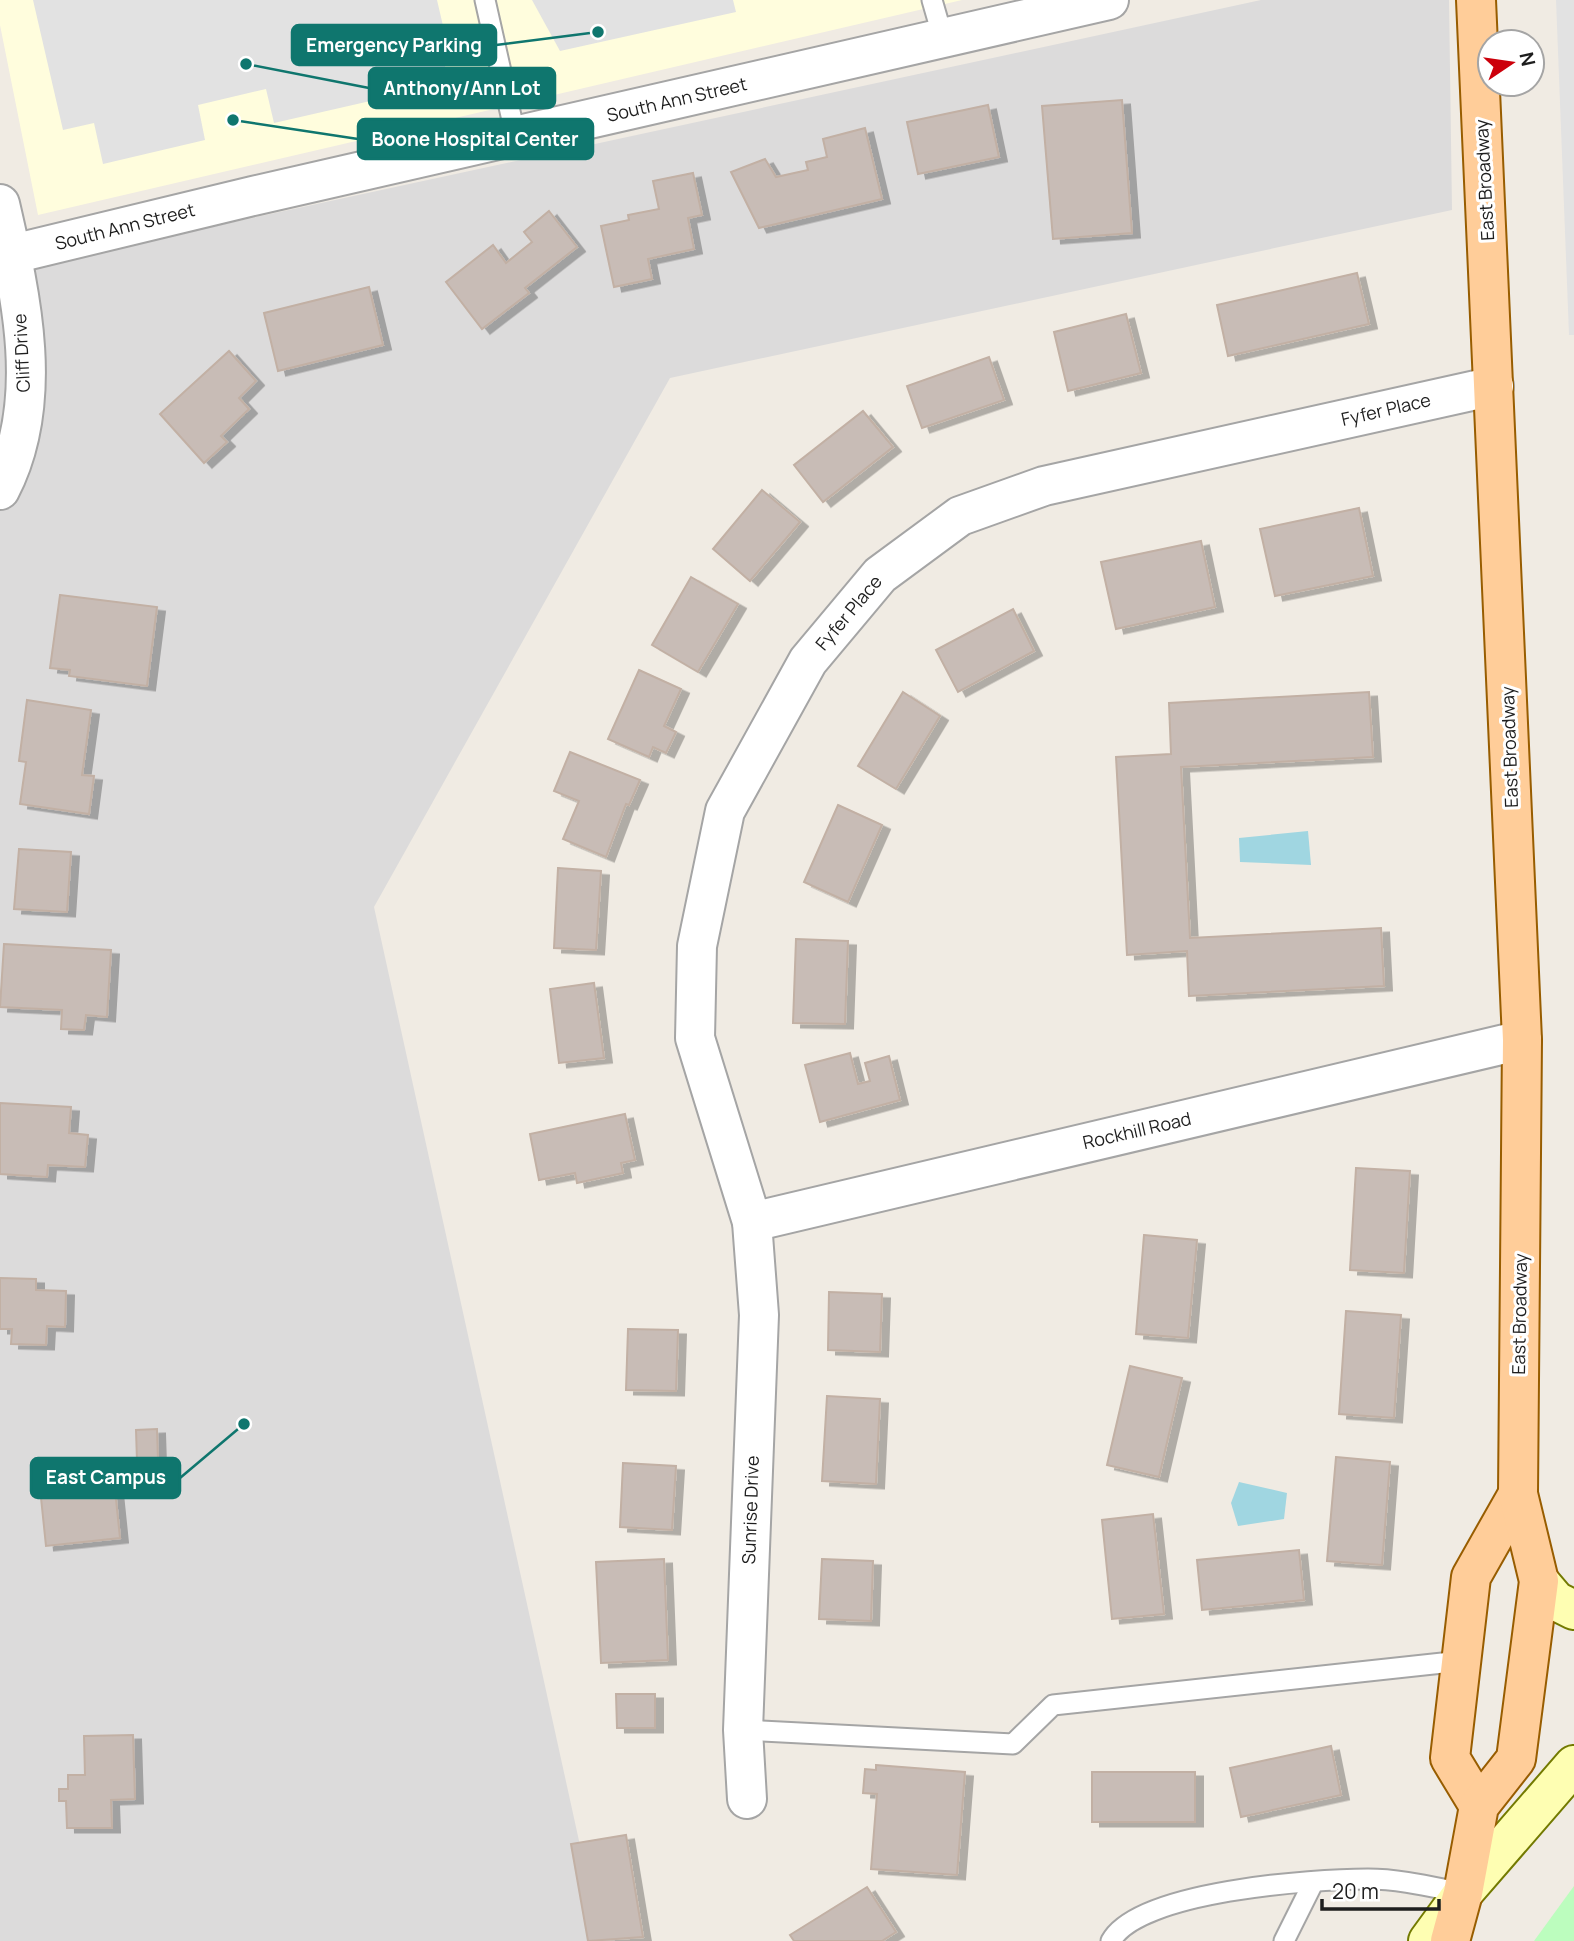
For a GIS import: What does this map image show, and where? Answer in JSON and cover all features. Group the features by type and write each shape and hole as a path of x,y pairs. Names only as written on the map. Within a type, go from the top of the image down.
{"main road":[{"name":"East Broadway","path":"1450,1941 1463,1893 1479,1806 1516,1759 1539,1581 1518,1494 1522,1040 1476,0"},
{"name":"East Broadway","path":"1479,1806 1450,1758 1471,1577 1518,1494"},
{"path":"1539,1581 1556,1601 1574,1610"},
{"path":"1428,1941 1463,1893 1574,1765"},
{"name":"East Broadway","path":"1463,1893 1467,1941"}],"street":[{"name":"South Ann Street","path":"6,255 253,195 516,138 1109,0"},
{"name":"Cliff Drive","path":"0,204 6,255 22,320 26,393 20,434 0,490"},
{"name":"Fyfer Place","path":"752,1222 695,1038 696,946 725,811 808,661 880,575 960,516 1044,486 1494,386"},
{"name":"Rockhill Road","path":"752,1222 1522,1040"},
{"name":"Sunrise Drive","path":"747,1799 743,1730 759,1315 752,1222"}],"lane":[{"path":"485,0 516,138"},
{"path":"932,0 943,38"},
{"path":"743,1730 1013,1744 1053,1705 1461,1661"},
{"path":"1111,1941 1132,1919 1191,1898 1313,1883 1387,1880 1463,1893"},
{"path":"1283,1941 1313,1883"}],"shaded area":[{"path":"0,0 962,0 38,215 0,25"},
{"path":"33,0 437,0 447,43 440,45 449,83 274,123 266,89 198,105 205,140 103,164 94,123 63,130"},
{"path":"532,0 733,0 736,12 560,51"},
{"path":"1261,0 1449,0 1452,210 670,378 374,907 601,1941 0,1941 0,242 7,271"},
{"path":"1556,0 1574,0 1574,335 1569,335"}],"green space":[{"path":"1574,1886 1574,1941 1534,1941"}],"water":[{"path":"1308,831 1311,865 1240,862 1239,838"},
{"path":"1239,1482 1287,1493 1284,1519 1238,1526 1231,1503"}],"building":[{"path":"1122,100 1132,233 1053,239 1042,106"},
{"path":"988,105 999,157 918,174 907,122"},
{"path":"865,128 882,199 759,228 731,172 765,159 776,177 808,170 806,162 827,157 823,139"},
{"path":"693,173 702,215 688,218 694,249 648,259 652,279 614,287 601,226 629,220 628,215 659,209 653,181"},
{"path":"549,211 577,247 525,288 529,293 482,329 446,282 493,245 506,263 532,242 524,232"},
{"path":"1357,273 1369,324 1228,356 1217,305"},
{"path":"369,287 383,345 278,371 264,313"},
{"path":"1126,314 1141,373 1068,391 1054,332"},
{"path":"229,351 256,381 239,398 249,409 221,436 227,442 204,463 160,414"},
{"path":"989,357 1004,400 922,428 907,386"},
{"path":"863,411 893,447 823,502 794,465"},
{"path":"762,490 800,522 750,581 713,549"},
{"path":"1359,508 1373,576 1275,596 1260,529"},
{"path":"1201,541 1215,607 1116,629 1101,562"},
{"path":"691,577 738,604 698,672 652,645"},
{"path":"60,595 157,607 147,686 69,676 70,670 50,668"},
{"path":"1013,609 1034,651 958,692 936,650"},
{"path":"639,670 681,689 664,726 676,732 666,753 653,747 649,757 608,739"},
{"path":"903,692 940,716 896,789 858,766"},
{"path":"1369,692 1373,757 1181,767 1190,938 1381,928 1384,986 1189,996 1187,951 1127,955 1116,757 1171,754 1169,703"},
{"path":"27,700 91,710 82,775 94,776 89,814 20,804 26,762 19,761"},
{"path":"570,752 640,780 629,805 626,804 606,857 563,839 579,801 554,791"},
{"path":"838,805 882,825 848,902 804,882"},
{"path":"19,849 71,852 67,912 14,909"},
{"path":"558,868 601,871 596,950 554,948"},
{"path":"796,939 848,941 845,1024 793,1023"},
{"path":"4,944 111,950 107,1017 86,1015 84,1030 61,1029 62,1010 0,1007"},
{"path":"594,983 604,1058 559,1063 550,989"},
{"path":"850,1053 858,1084 870,1081 865,1063 889,1056 900,1100 820,1122 805,1065"},
{"path":"0,1103 71,1107 69,1133 88,1135 85,1167 48,1165 47,1177 0,1174"},
{"path":"625,1114 635,1160 621,1163 623,1173 577,1183 575,1173 539,1180 530,1134"},
{"path":"1356,1168 1410,1171 1404,1273 1350,1270"},
{"path":"1144,1235 1197,1240 1188,1338 1136,1334"},
{"path":"0,1278 36,1279 36,1290 66,1291 65,1327 47,1326 46,1345 11,1344 12,1329 0,1329"},
{"path":"829,1292 882,1294 880,1352 828,1350"},
{"path":"1346,1311 1401,1315 1394,1418 1339,1414"},
{"path":"628,1329 678,1330 676,1391 626,1390"},
{"path":"1130,1366 1182,1378 1159,1477 1107,1465"},
{"path":"827,1396 880,1399 876,1484 822,1481"},
{"path":"157,1429 158,1460 137,1461 136,1430"},
{"path":"1336,1457 1390,1462 1382,1565 1327,1561"},
{"path":"623,1463 676,1466 672,1530 620,1527"},
{"path":"114,1480 120,1538 46,1546 40,1488"},
{"path":"1153,1514 1164,1614 1112,1619 1102,1520"},
{"path":"1299,1550 1304,1600 1202,1610 1197,1560"},
{"path":"664,1559 668,1660 601,1663 596,1562"},
{"path":"822,1559 873,1561 871,1621 819,1619"},
{"path":"616,1694 655,1694 655,1728 617,1728"},
{"path":"133,1735 135,1799 111,1800 112,1828 67,1828 66,1801 59,1801 59,1789 68,1789 68,1775 85,1775 84,1736"},
{"path":"1331,1746 1341,1795 1241,1817 1230,1768"},
{"path":"876,1765 965,1772 957,1875 871,1869 877,1794 863,1793 865,1769 876,1770"},
{"path":"1092,1772 1195,1772 1195,1822 1092,1822"},
{"path":"626,1835 643,1937 588,1941 571,1844"},
{"path":"867,1887 896,1932 882,1941 794,1941 790,1935"}],"place":[{"name":"Emergency Parking","path":"598,32"},
{"name":"Anthony/Ann Lot","path":"246,64"},
{"name":"Boone Hospital Center","path":"233,120"},
{"name":"East Campus","path":"244,1424"}]}
